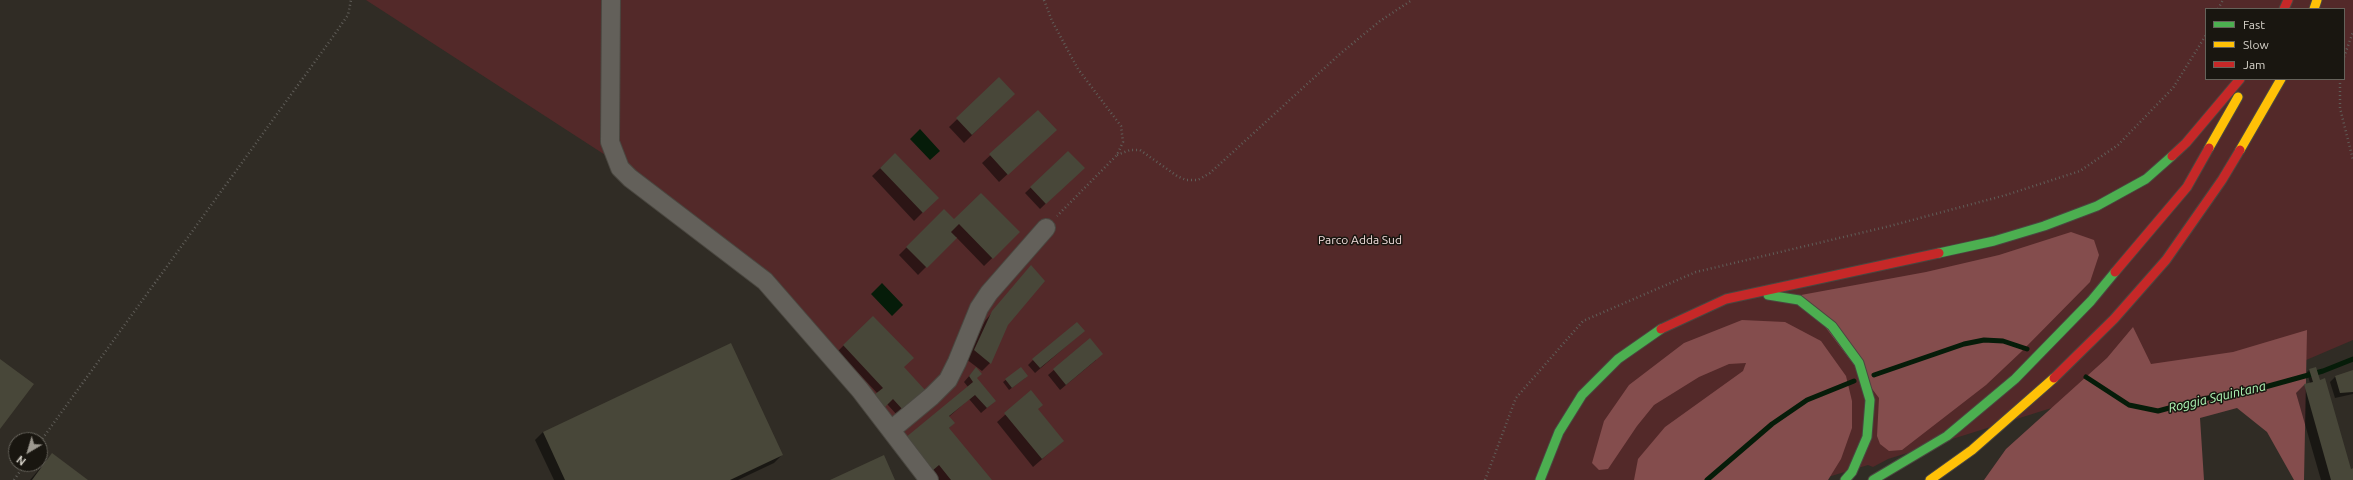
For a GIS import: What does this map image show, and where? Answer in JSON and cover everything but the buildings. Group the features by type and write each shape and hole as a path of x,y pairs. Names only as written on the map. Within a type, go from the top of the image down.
{"highway":[{"path":"1540,480 1559,432 1582,395 1618,359 1655,332 1688,315 1726,299 1994,241 2044,226 2097,206 2146,179 2186,143 2239,80"},
{"path":"1873,480 1947,436 2015,379 2091,301 2187,187 2247,80"},
{"path":"1930,480 1972,450 2039,393 2114,319 2166,260 2222,180 2268,104 2280,80"},
{"path":"1759,293 1799,300 1832,326 1859,363 1870,400 1867,437 1852,472 1845,480"}],"street":[{"path":"611,0 610,142 620,168 630,178 765,281 860,390 928,480"},
{"path":"890,430 932,396 948,380 979,308 989,293 1046,228"}],"path":[{"path":"47,432 332,38 348,15 351,0"},
{"path":"1044,0 1052,21 1078,69 1121,126 1123,142 1117,155 1046,228"},
{"path":"1117,155 1130,150 1140,150 1177,176 1186,180 1198,180 1210,173 1341,53 1380,21 1412,0"},
{"path":"2345,54 2353,32"},
{"path":"1485,480 1516,398 1583,321 1696,272 1890,226 2006,195 2080,171 2118,145 2173,88 2205,37"},
{"path":"2340,80 2340,108 2353,160"}],"green space":[{"name":"Parco Adda Sud","path":"366,0 2353,0 2353,340 2264,378 2074,401 1888,459 1873,467 1868,465 1818,480 936,480 768,272 633,173"}],"shaded area":[{"path":"920,129 940,151 930,160 910,139"},
{"path":"2071,232 2094,240 2099,255 2090,282 1986,385 1902,450 1889,451 1880,444 1877,436 1879,398 1801,295 1926,272 1999,255"},
{"path":"882,283 903,305 892,316 871,294"},
{"path":"1742,320 1785,322 1821,341 1846,376 1852,401 1852,428 1841,459 1828,480 1634,480 1638,459 1665,427 1743,371 1746,363 1729,364 1699,377 1654,405 1637,426 1608,469 1599,470 1592,463 1604,421 1629,385 1684,343"},
{"path":"2133,327 2151,364 2233,352 2307,330 2304,480 2294,480 2267,432 2237,408 2200,418 2204,480 1984,480 2006,449 2107,358"}],"waterway":[{"name":"Roggia Squintana","path":"1874,375 1964,344 1984,340 2003,341 2027,349"},
{"name":"Roggia Squintana","path":"2086,377 2129,405 2158,411 2203,399 2265,387 2323,371 2353,359"},
{"name":"Roggia Squintana","path":"1707,480 1772,424 1807,400 1854,381"}],"traffic: fast":[{"path":"1939,253 1994,241 2044,226 2097,206 2146,179 2172,156"},
{"path":"1873,480 1947,436 2015,379 2091,301 2115,272"},
{"path":"1768,295 1799,300 1832,326 1859,363 1870,400 1867,437 1852,472 1845,480"},
{"path":"1540,480 1559,432 1582,395 1618,359 1661,329"}],"traffic: slow":[{"path":"2314,8 2317,0"},
{"path":"2240,150 2280,80"},
{"path":"2209,148 2238,97"},
{"path":"1930,480 1972,450 2054,378"}],"traffic: jam":[{"path":"2284,8 2288,0"},
{"path":"2172,156 2186,143 2239,80"},
{"path":"2115,272 2187,187 2209,148"},
{"path":"2054,378 2114,319 2166,260 2222,180 2240,150"},
{"path":"1661,329 1726,299 1939,253"}]}
